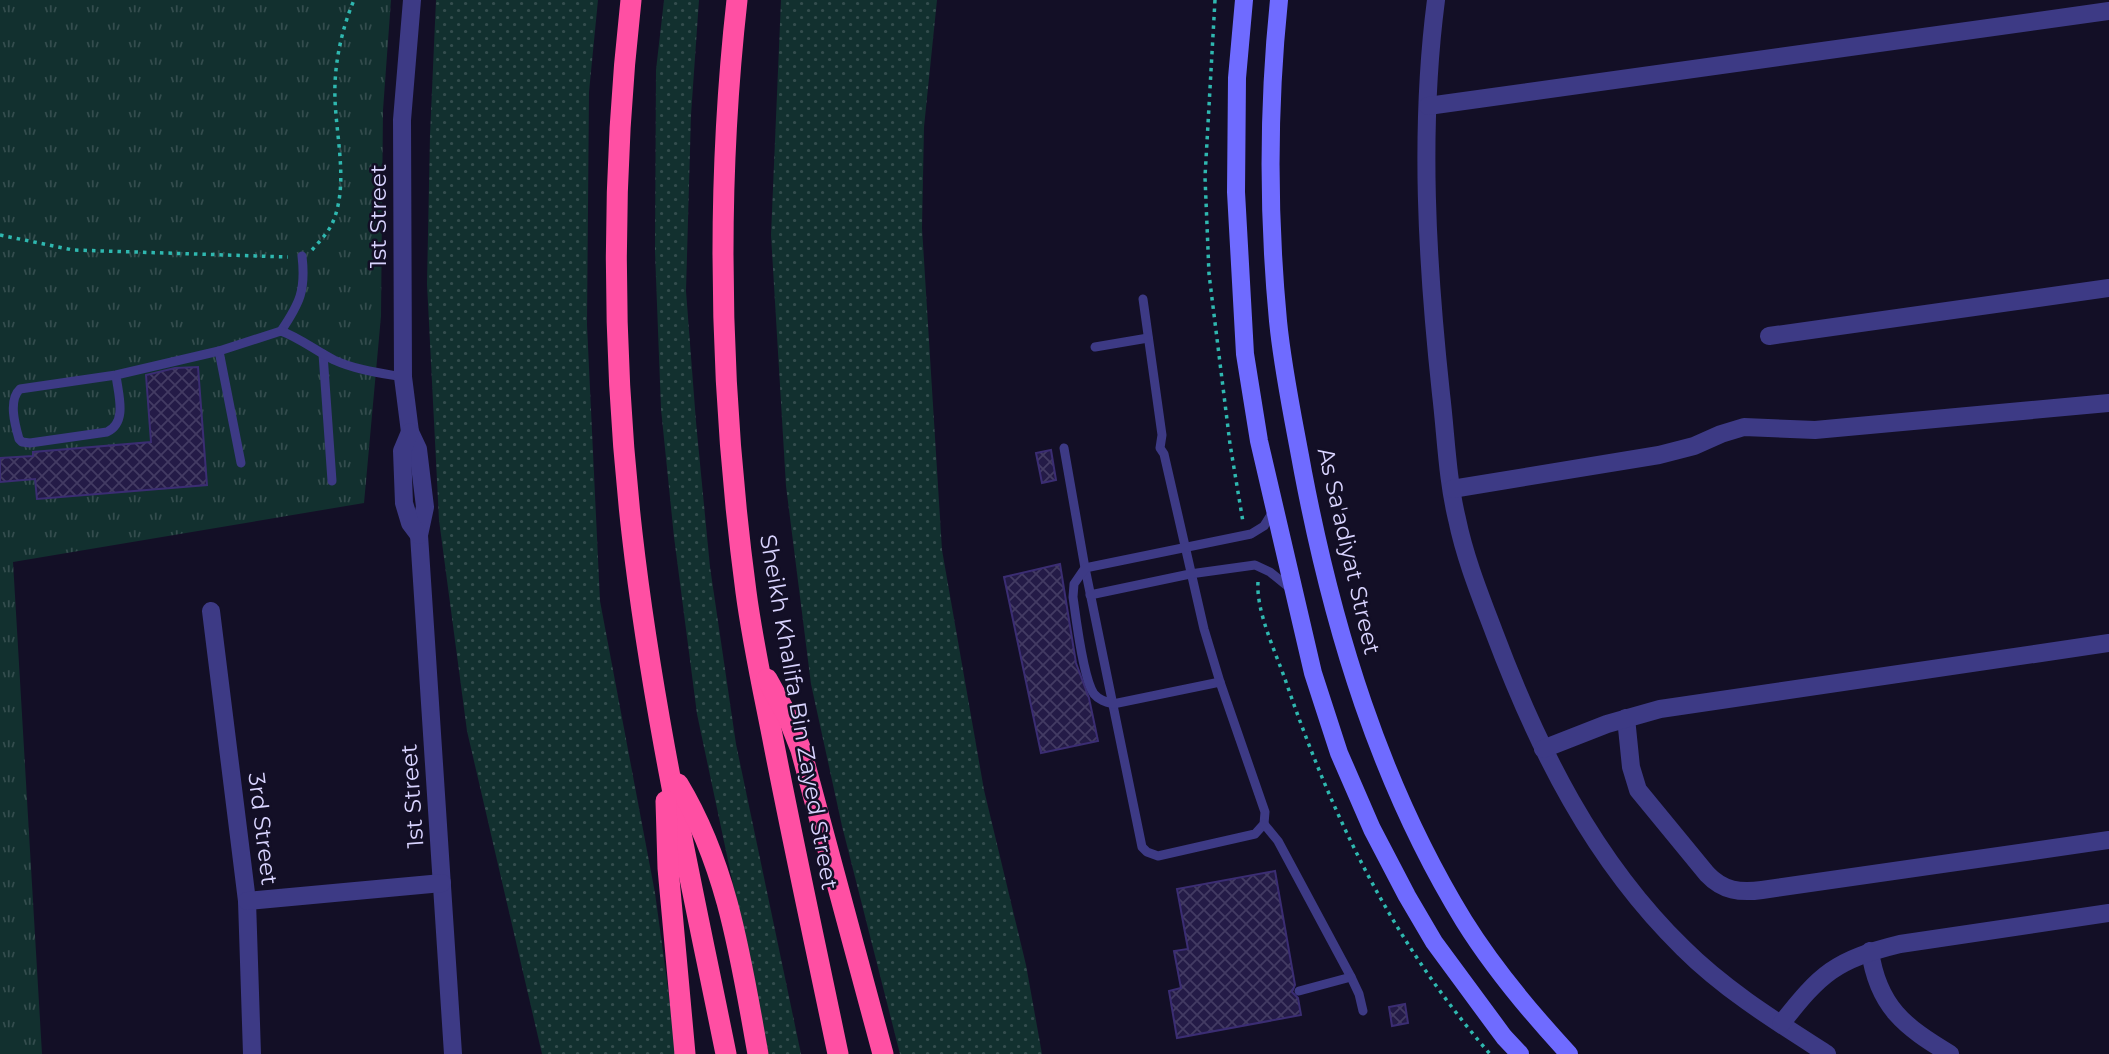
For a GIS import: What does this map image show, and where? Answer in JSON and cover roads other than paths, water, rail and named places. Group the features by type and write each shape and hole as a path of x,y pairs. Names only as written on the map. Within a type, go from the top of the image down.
{"highway":[{"path":"631,0 619,162 617,282 632,534 668,768 726,1054"},
{"name":"Sheikh Khalifa Bin Zayed Street","path":"737,0 726,158 725,333 738,523 746,594 759,666 838,1054"},
{"path":"759,666 780,701 801,750 883,1054"},
{"path":"668,768 665,835 685,1054"},
{"path":"668,768 695,816 720,874 738,942 758,1054"}],"street":[{"name":"1st Street","path":"412,0 402,120 403,377 410,432 418,449 425,507 419,535 453,1054"},
{"path":"1244,0 1237,78 1236,192 1245,354 1259,441 1313,673 1335,740 1372,830 1434,942 1504,1037 1520,1054"},
{"name":"As Sa'adiyat Street","path":"1279,0 1273,57 1270,170 1278,322 1315,537 1341,635 1370,729 1404,805 1458,909 1505,979 1569,1054"},
{"path":"1436,0 1427,106 1432,305 1451,489 1462,542 1480,594 1514,685 1543,749 1591,836 1645,908 1709,971 1827,1054"},
{"path":"1427,106 2109,11"},
{"path":"1769,336 2109,288"},
{"path":"1451,489 1659,455 1685,449 1744,427 1815,430 2109,402"},
{"name":"3rd Street","path":"211,611 247,901 252,1054"},
{"path":"1543,749 1574,735 1626,718 1688,704 2109,643"},
{"path":"1626,718 1631,767 1638,790 1713,881 1728,890 1762,890 2109,840"},
{"path":"247,901 442,883"},
{"path":"1781,1024 1816,981 1843,962 1870,951 1900,944 2109,913"},
{"path":"1870,951 1877,982 1893,1011 1916,1033 1950,1054"}],"lane":[{"path":"116,375 120,418 113,429 30,443 19,439 13,403 20,389 116,375 219,351 281,331 302,294 302,256"},
{"path":"1143,299 1162,435 1160,447 1164,454 1190,574 1220,682 1263,806 1264,824 1278,841 1351,977 1359,993 1363,1011"},
{"path":"281,331 353,368 403,377"},
{"path":"1096,347 1148,338"},
{"path":"219,351 241,463"},
{"path":"323,354 331,481"},
{"path":"1064,448 1090,595 1140,839 1147,852 1153,856 1163,856 1249,836 1260,830 1264,824"},
{"path":"1220,682 1113,704 1098,698 1092,692 1088,678 1073,591 1077,578 1085,568 1251,534 1264,526 1275,509"},
{"path":"1090,595 1190,574 1255,565 1270,572 1295,593"},
{"path":"1299,990 1351,977"}]}
